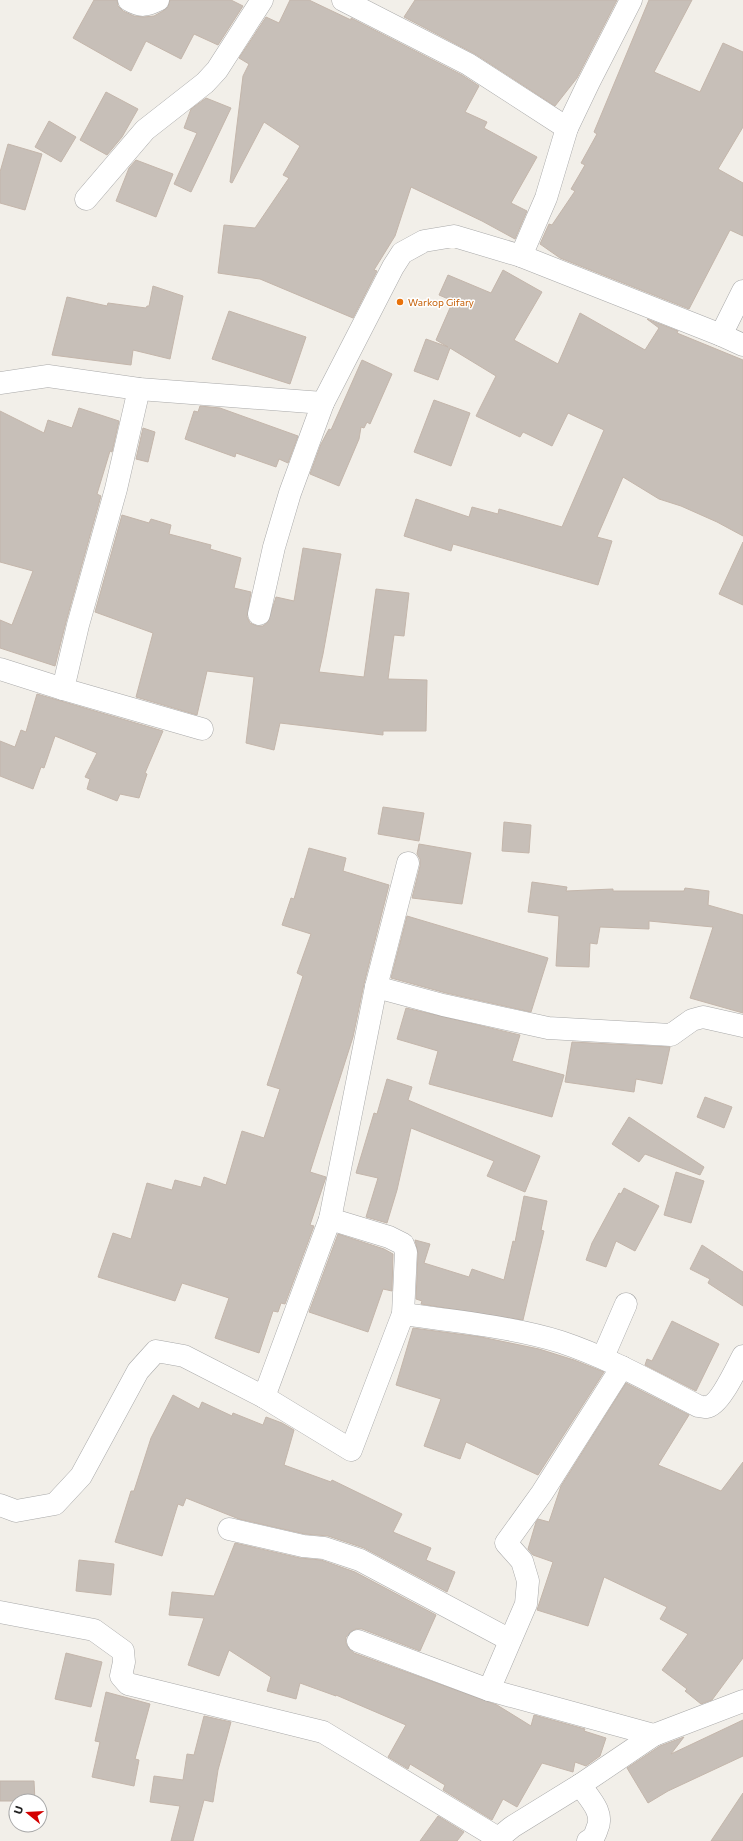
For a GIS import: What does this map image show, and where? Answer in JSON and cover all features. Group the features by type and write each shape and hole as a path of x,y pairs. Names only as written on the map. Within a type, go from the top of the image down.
{"street":[{"path":"129,0 136,4 146,6 158,0"},
{"path":"86,199 145,130 205,83 217,70 262,0"},
{"path":"521,256 546,198 567,128 631,0"},
{"path":"353,2 468,64 567,128"},
{"path":"259,614 274,547 290,493 323,403 393,267 402,253 424,241 454,236 521,256 743,345"},
{"path":"721,335 743,291"},
{"path":"0,383 48,376 139,389 323,403"},
{"path":"62,689 78,625 116,489 139,389"},
{"path":"0,669 62,689 202,729"},
{"path":"264,1397 330,1219 376,987 408,863"},
{"path":"376,987 443,1005 548,1028 671,1035 688,1023 703,1017 743,1026"},
{"path":"0,1505 16,1511 55,1504 81,1476 138,1370 156,1351 184,1356 264,1397 351,1450 403,1314 406,1252 403,1244 389,1237 330,1219"},
{"path":"603,1357 626,1304"},
{"path":"403,1314 518,1333 560,1342 603,1357 698,1406 708,1407 715,1403 743,1356"},
{"path":"489,1690 526,1604 528,1581 522,1561 506,1543 542,1493 622,1366"},
{"path":"229,1529 303,1546 324,1548 360,1560 510,1640"},
{"path":"0,1612 94,1630 123,1651 124,1662 121,1676 128,1684 323,1732 496,1840 512,1827 580,1785 654,1734 743,1701"},
{"path":"358,1641 489,1690 654,1734"},
{"path":"580,1785 598,1811 600,1823 593,1838 588,1841"}],"building":[{"path":"94,0 117,0 118,6 123,11 134,16 143,17 154,16 163,11 168,7 170,0 231,0 243,6 218,45 194,34 181,59 146,41 131,71 73,38"},
{"path":"290,0 309,0 351,20 351,18 462,75 479,86 465,112 487,122 484,128 537,157 511,203 527,211 515,239 482,221 411,187 395,236 374,270 377,271 353,318 260,279 218,273 224,225 255,228 289,178 283,175 300,146 264,122 232,183 230,182 243,76 249,64 239,58 266,17 279,23"},
{"path":"415,0 617,0 577,78 555,106 475,54 404,17"},
{"path":"649,0 692,0 654,72 700,92 723,43 743,52 743,127 718,169 743,183 743,236 730,230 689,309 560,258 540,244 549,224 552,225 575,191 571,189 585,165 581,163 597,134 594,132"},
{"path":"106,92 138,109 122,137 107,155 80,140"},
{"path":"206,98 231,108 191,192 174,184 197,133 184,128 191,109"},
{"path":"49,121 76,137 61,162 35,147"},
{"path":"8,144 42,154 25,210 0,203 0,172"},
{"path":"136,160 173,174 156,217 116,201 129,168"},
{"path":"503,270 542,292 514,340 558,364 580,313 645,350 659,328 647,319 743,360 743,536 717,522 681,506 659,499 623,477 597,537 612,541 598,585 453,544 451,551 404,536 416,499 469,517 472,507 498,514 499,509 562,527 604,430 568,413 552,446 523,432 520,437 476,416 496,376 450,348 438,380 414,371 426,339 448,347 436,340 453,301 439,295 448,275 491,293"},
{"path":"153,286 183,296 170,359 133,350 131,365 52,355 67,297 107,306 108,303 146,308 149,306"},
{"path":"229,311 306,337 290,384 212,359"},
{"path":"362,360 392,374 370,424 367,422 364,428 361,427 359,439 339,486 310,474 321,444 329,429 331,430"},
{"path":"434,400 470,413 451,466 414,452"},
{"path":"200,406 220,408 298,436 288,463 279,459 276,467 236,453 235,457 185,439 194,411 198,412"},
{"path":"79,408 119,421 112,452 110,451 97,494 101,496 55,666 0,648 0,620 12,625 33,571 0,562 0,411 44,433 48,420 72,428"},
{"path":"143,428 155,432 148,462 136,459"},
{"path":"122,515 149,523 151,519 171,525 169,534 211,545 210,549 241,558 234,588 251,592 247,617 250,623 257,626 263,626 268,622 276,597 294,601 303,548 341,554 319,672 364,677 376,589 409,593 404,636 394,635 388,679 427,680 426,731 383,731 383,735 280,723 274,750 246,743 254,677 207,671 197,715 136,697 153,633 95,612"},
{"path":"743,542 743,605 719,594"},
{"path":"37,694 163,731 145,773 147,774 139,798 120,794 117,801 87,789 90,779 85,777 97,753 55,736 44,768 41,767 33,789 0,776 0,741 15,747 21,730 26,732"},
{"path":"383,807 424,813 419,841 378,834"},
{"path":"504,822 531,825 529,853 502,851"},
{"path":"419,844 471,853 462,904 412,898 420,866 420,859 417,854"},
{"path":"309,848 346,858 343,871 389,885 364,984 353,1037 310,1172 326,1177 310,1225 314,1226 285,1304 281,1303 278,1312 273,1311 259,1353 215,1338 229,1298 182,1283 175,1301 98,1277 113,1233 131,1239 147,1183 172,1190 175,1180 201,1187 204,1177 226,1185 242,1131 264,1138 280,1089 267,1085 303,976 297,973 311,934 282,925 291,898 294,899"},
{"path":"532,882 567,887 566,891 613,889 613,891 684,891 685,888 709,891 708,905 743,915 743,1013 690,998 713,927 649,921 649,929 600,927 597,944 590,943 589,967 556,966 559,916 528,912"},
{"path":"407,916 548,958 531,1012 446,993 391,978"},
{"path":"406,1008 520,1035 512,1061 564,1075 552,1117 429,1084 438,1051 397,1039"},
{"path":"572,1042 670,1047 662,1084 636,1079 634,1092 565,1082"},
{"path":"387,1079 412,1087 408,1100 540,1156 525,1192 487,1176 494,1161 411,1128 397,1190 387,1223 366,1217 378,1178 356,1173 374,1113 377,1114"},
{"path":"705,1097 732,1107 724,1128 697,1117"},
{"path":"629,1117 704,1167 700,1175 645,1154 639,1162 612,1144"},
{"path":"676,1172 704,1181 691,1223 664,1215"},
{"path":"624,1188 659,1206 635,1251 616,1241 606,1267 586,1260 592,1243 619,1193 621,1194"},
{"path":"524,1196 547,1201 541,1230 544,1231 523,1320 421,1304 422,1301 416,1299 418,1253 415,1240 430,1244 424,1263 469,1277 472,1269 504,1280 513,1241 515,1242"},
{"path":"338,1234 384,1249 393,1254 392,1291 383,1289 368,1332 309,1312"},
{"path":"702,1245 743,1272 743,1306 708,1283 710,1279 690,1269"},
{"path":"672,1321 719,1344 696,1391 645,1365 647,1359 652,1361"},
{"path":"413,1328 481,1337 539,1349 574,1360 604,1372 538,1475 466,1442 460,1459 424,1446 441,1399 396,1385"},
{"path":"626,1383 689,1415 658,1465 721,1491 743,1462 743,1658 712,1700 701,1704 685,1691 687,1689 662,1670 688,1634 660,1619 667,1607 604,1577 588,1626 537,1610 553,1562 533,1555 528,1549 536,1522 538,1519 549,1522 561,1486"},
{"path":"173,1395 199,1409 202,1402 232,1416 233,1413 263,1425 266,1417 282,1423 294,1430 284,1465 331,1482 332,1480 402,1514 393,1532 431,1548 426,1560 455,1572 447,1592 364,1548 328,1536 305,1534 239,1519 186,1498 183,1506 178,1504 162,1556 115,1542 131,1491 134,1491 151,1438"},
{"path":"235,1543 300,1558 321,1560 355,1572 436,1615 420,1651 362,1629 356,1629 350,1632 346,1637 346,1643 349,1649 354,1653 497,1705 531,1726 534,1715 585,1729 584,1731 606,1738 600,1756 586,1766 575,1762 573,1772 542,1763 517,1807 503,1799 492,1820 443,1790 445,1785 410,1764 408,1769 388,1757 406,1725 336,1695 300,1683 296,1699 267,1691 271,1677 229,1650 219,1676 188,1665 204,1618 169,1615 172,1592 214,1596"},
{"path":"79,1560 114,1564 111,1595 76,1591"},
{"path":"66,1653 102,1662 91,1707 55,1699"},
{"path":"106,1692 150,1704 135,1759 139,1760 134,1786 92,1777 100,1742 95,1741"},
{"path":"204,1716 231,1722 218,1770 213,1802 204,1800 193,1841 171,1841 180,1806 150,1802 154,1776 183,1780 187,1754 194,1755"},
{"path":"743,1720 743,1756 668,1791 648,1803 627,1768 660,1746 684,1737 671,1754"},
{"path":"0,1781 34,1781 35,1793 8,1793 8,1801 0,1801"},
{"path":"743,1793 743,1841 711,1841"},
{"path":"438,1816 464,1832 457,1841 420,1841"}],"place":[{"name":"Warkop Gifary","path":"400,302"}]}
